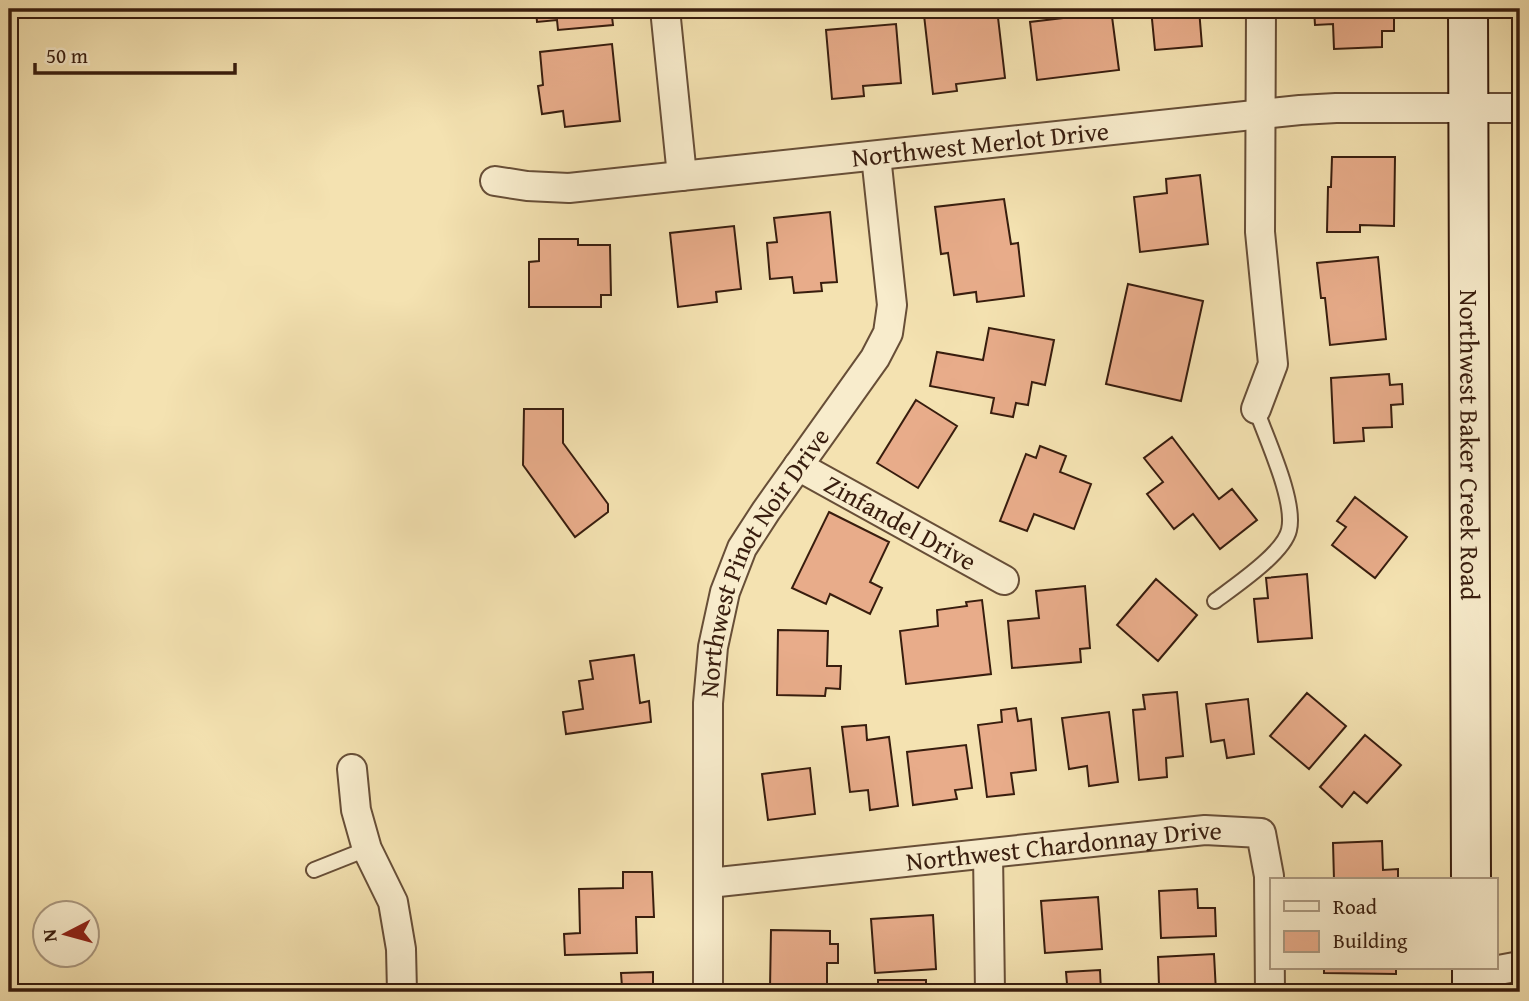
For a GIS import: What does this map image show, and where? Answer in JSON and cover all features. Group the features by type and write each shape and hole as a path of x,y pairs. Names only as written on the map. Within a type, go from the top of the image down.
{"main road":[{"name":"Northwest Baker Creek Road","path":"1468,9 1471,878"}],"street":[{"path":"665,9 682,176"},
{"path":"1256,409 1273,364 1260,232 1261,9"},
{"name":"Northwest Merlot Drive","path":"495,181 569,188 1336,108 1520,108"},
{"name":"Northwest Pinot Noir Drive","path":"708,992 708,704 713,647 725,592 742,548 875,358 888,333 892,305 877,156"},
{"name":"Zinfandel Drive","path":"798,466 1004,580"},
{"path":"352,769 356,810 367,849 393,902 401,948 402,992"},
{"name":"Northwest Chardonnay Drive","path":"709,883 1205,831 1261,832 1269,876 1270,992"},
{"path":"988,854 990,992"},
{"path":"1472,978 1520,966"}],"lane":[{"path":"1215,601 1269,560 1290,531 1288,498 1256,409"},
{"path":"314,870 367,849"}],"building":[{"path":"536,9 611,9 613,25 558,30 557,20 537,22"},
{"path":"971,9 997,9 1005,78 956,84 957,91 933,94 924,15"},
{"path":"1080,9 1111,9 1119,70 1037,80 1030,22 1081,16"},
{"path":"1151,9 1199,9 1202,46 1155,50"},
{"path":"1314,9 1394,9 1394,31 1382,31 1382,47 1334,49 1333,24 1315,25"},
{"path":"896,24 901,83 863,86 864,96 832,99 826,30"},
{"path":"612,44 620,121 565,127 563,111 542,114 538,86 543,85 540,52"},
{"path":"1332,157 1395,157 1394,226 1360,225 1360,232 1327,232"},
{"path":"1200,175 1208,244 1140,252 1134,197 1167,193 1166,179"},
{"path":"1004,199 1011,244 1018,243 1024,296 977,302 976,292 954,295 948,253 941,254 935,207"},
{"path":"830,212 837,282 821,283 822,291 794,293 792,277 770,279 767,243 777,242 774,218"},
{"path":"734,226 741,289 716,292 717,302 678,307 670,233"},
{"path":"539,239 578,239 578,245 610,245 611,295 601,295 601,307 529,307 529,262 539,261"},
{"path":"1378,257 1386,339 1330,345 1325,298 1321,298 1317,263"},
{"path":"1128,284 1203,301 1181,401 1106,384"},
{"path":"989,328 1054,340 1045,385 1032,382 1028,405 1016,403 1013,417 991,413 994,398 930,386 937,352 983,360"},
{"path":"1389,374 1390,385 1402,384 1403,404 1391,405 1392,427 1363,428 1364,441 1334,443 1331,378"},
{"path":"916,400 957,426 918,488 877,463"},
{"path":"524,409 563,409 563,443 608,504 608,512 575,537 523,465"},
{"path":"1172,437 1219,499 1232,489 1257,520 1220,549 1193,514 1174,529 1147,494 1163,482 1144,458"},
{"path":"1040,446 1066,456 1060,472 1091,484 1074,529 1034,514 1027,531 1000,521 1026,454 1036,458"},
{"path":"1355,497 1407,537 1375,578 1332,545 1346,527 1337,521"},
{"path":"829,512 889,542 870,582 882,588 870,614 830,594 826,604 792,588"},
{"path":"1307,574 1312,638 1258,642 1254,599 1268,598 1266,578"},
{"path":"1156,579 1197,615 1158,661 1117,625"},
{"path":"1085,586 1090,648 1080,649 1081,662 1012,668 1008,621 1039,618 1036,591"},
{"path":"982,600 991,674 906,684 900,631 938,626 937,610 967,606 966,602"},
{"path":"778,630 828,631 827,666 841,666 840,689 826,688 825,696 777,695"},
{"path":"634,655 640,703 649,701 651,722 566,734 563,712 583,709 579,681 593,679 590,661"},
{"path":"1177,692 1183,756 1166,758 1167,777 1139,780 1133,710 1145,709 1143,695"},
{"path":"1307,693 1346,726 1309,769 1270,736"},
{"path":"1248,699 1254,754 1227,758 1224,740 1211,742 1206,704"},
{"path":"1016,708 1018,721 1031,719 1036,770 1011,773 1014,794 987,797 978,725 1002,722 1001,710"},
{"path":"1109,712 1118,782 1089,786 1087,766 1069,769 1062,718"},
{"path":"866,725 867,740 889,737 898,806 870,810 868,790 850,792 842,727"},
{"path":"1365,735 1401,765 1367,803 1354,792 1342,807 1320,787"},
{"path":"966,745 972,788 955,790 957,799 913,805 907,752"},
{"path":"810,768 815,814 768,820 762,774"},
{"path":"1382,841 1383,870 1398,869 1398,878 1334,878 1333,843"},
{"path":"623,872 652,872 654,917 636,917 637,953 565,955 564,934 580,933 579,889 623,888"},
{"path":"1197,889 1198,908 1215,908 1216,936 1161,938 1159,891"},
{"path":"1098,897 1102,949 1045,953 1041,901"},
{"path":"933,915 936,969 875,973 871,919"},
{"path":"771,930 830,931 830,944 838,944 838,963 827,963 827,990 770,989"},
{"path":"1214,954 1216,992 1143,992 1143,986 1159,986 1158,957"},
{"path":"1100,970 1101,992 1042,992 1042,985 1067,984 1066,972"},
{"path":"1324,970 1396,970 1396,974 1324,973"},
{"path":"653,972 653,992 593,992 593,988 622,987 621,973"},
{"path":"878,980 926,980 926,992 878,992"},
{"path":"1374,986 1374,992 1325,992 1325,989"}]}
